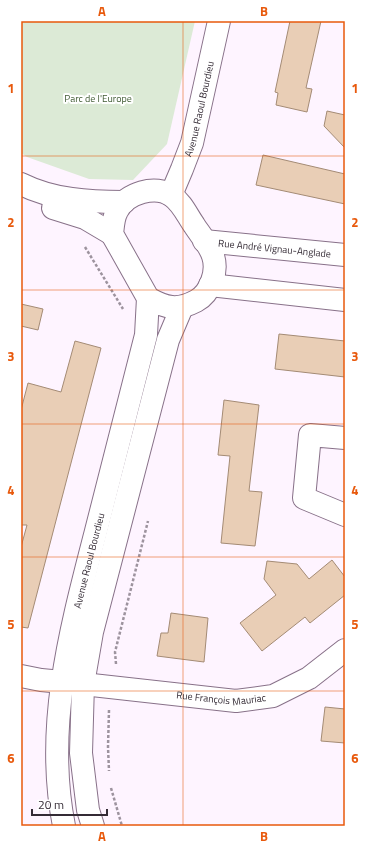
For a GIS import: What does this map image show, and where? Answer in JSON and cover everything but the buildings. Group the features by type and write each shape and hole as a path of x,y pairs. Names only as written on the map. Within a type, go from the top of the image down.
{"street":[{"name":"Avenue Raoul Bourdieu","path":"171,194 192,143 219,21"},
{"path":"21,184 29,188 70,199 94,202 124,202"},
{"path":"21,201 66,211 85,218 112,234 148,298 162,306 170,308 182,307 198,300 210,285 214,267 213,255 179,202 171,194 154,190 137,193 129,197 117,210 113,223 112,234"},
{"name":"Rue André Vignau-Anglade","path":"204,241 345,256"},
{"path":"210,285 345,300"},
{"name":"Avenue Raoul Bourdieu","path":"93,826 88,810 72,683 72,627 146,335 148,298"},
{"name":"Avenue Raoul Bourdieu","path":"64,826 59,803 57,741 72,683 92,632 168,340 182,307"},
{"path":"345,438 310,435 304,498 345,515"},
{"name":"Rue François Mauriac","path":"21,676 41,680 236,701 273,696 309,678 345,650"}],"path":[{"path":"110,777 108,720 109,706 116,673 115,652 148,518"},
{"path":"110,785 122,826"}],"green space":[{"name":"Parc de l'Europe","path":"21,21 195,21 167,144 133,180 89,179 27,157 21,153"}]}
